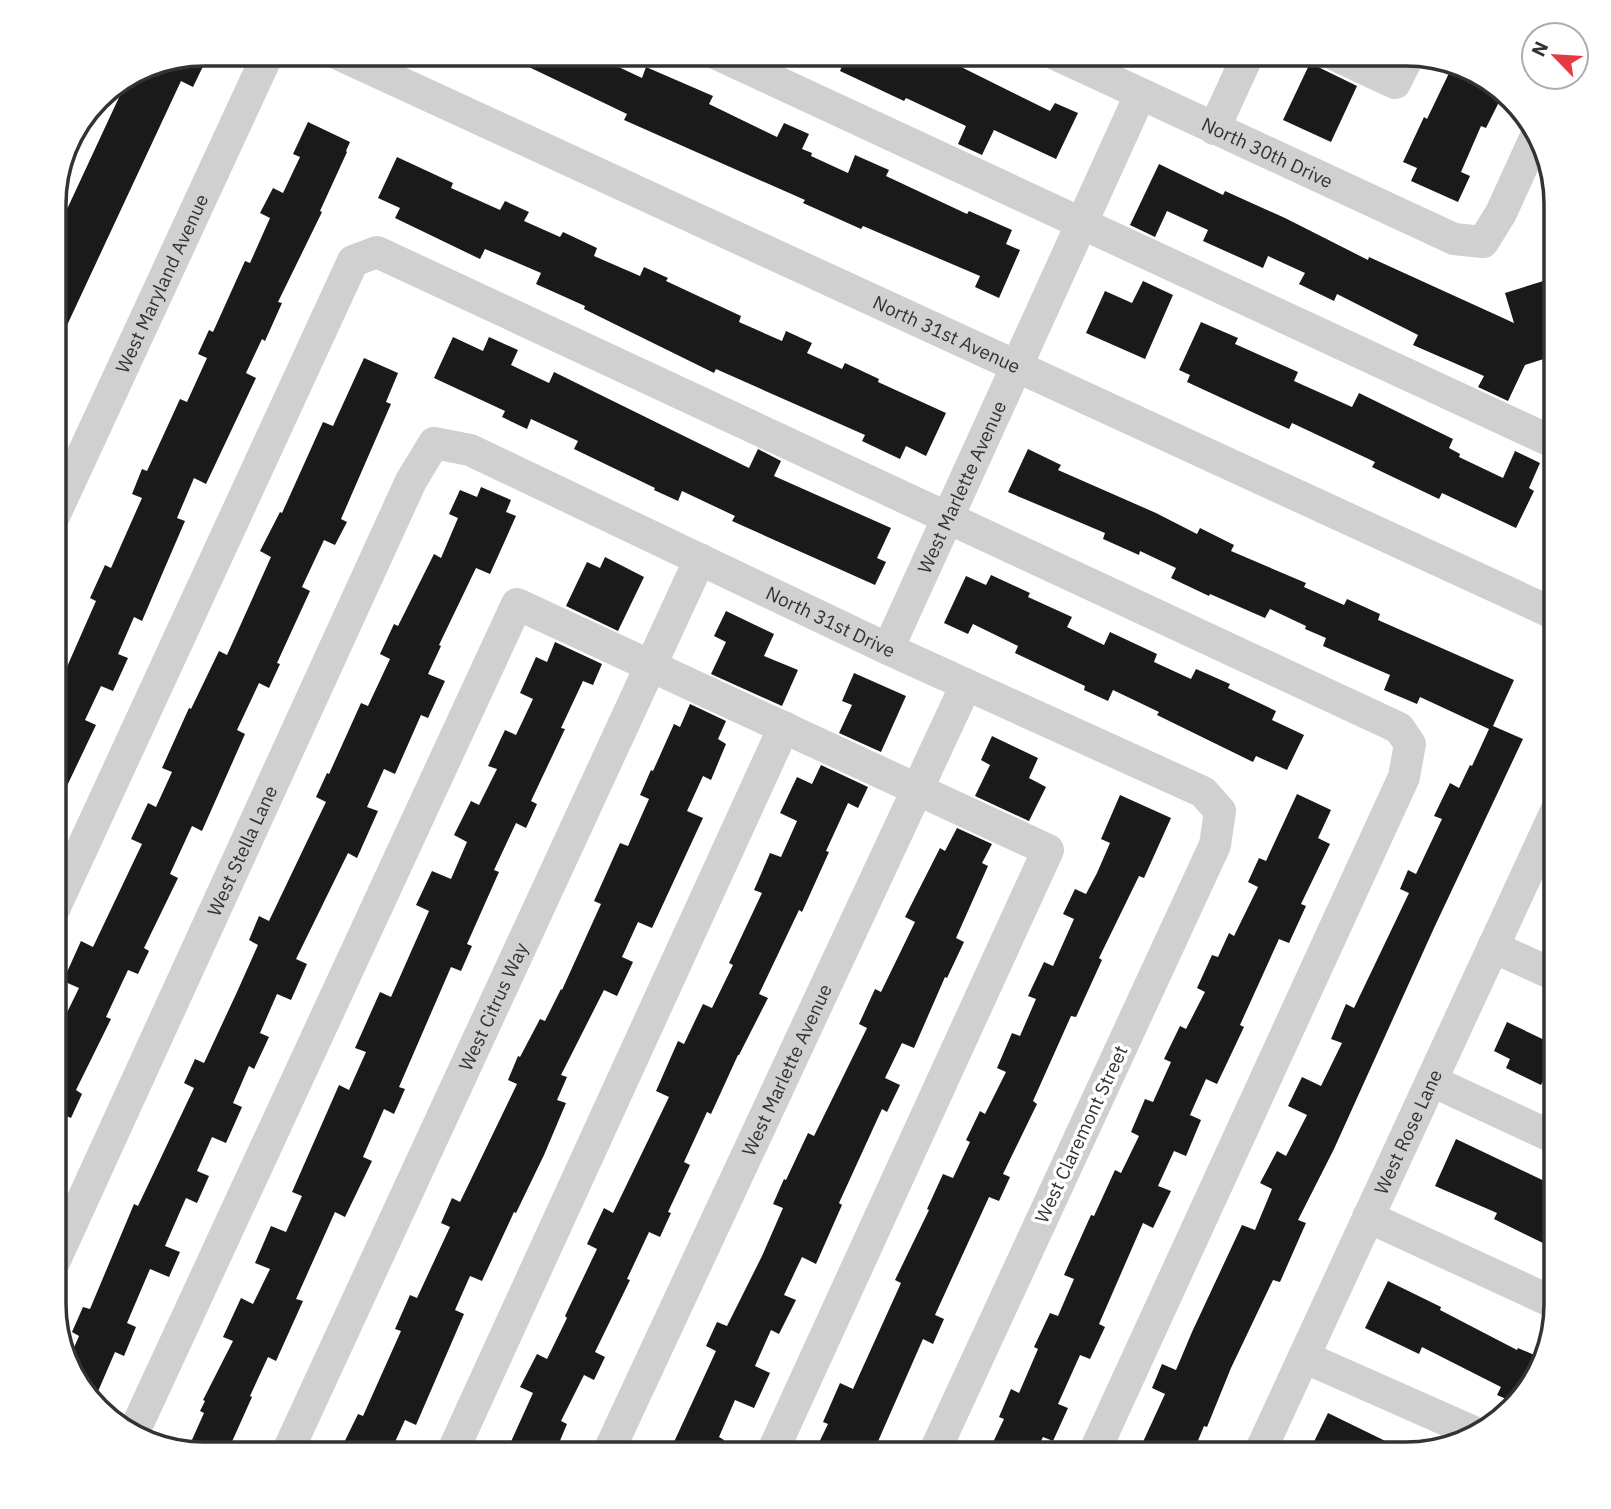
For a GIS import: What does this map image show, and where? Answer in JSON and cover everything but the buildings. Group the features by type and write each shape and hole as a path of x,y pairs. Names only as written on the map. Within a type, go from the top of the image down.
{"street":[{"name":"North 30th Drive","path":"1080,66 1454,239 1483,242 1501,213 1532,146"},
{"path":"1214,130 1243,66"},
{"path":"1359,66 1395,83 1403,66"},
{"name":"West Maryland Avenue","path":"67,488 262,67"},
{"name":"North 31st Avenue","path":"366,67 1544,609"},
{"path":"744,67 1544,438"},
{"name":"West Marlette Avenue","path":"888,649 1140,95"},
{"path":"67,881 353,261 377,252 1399,728 1410,744 1404,778 1099,1442"},
{"name":"North 31st Drive","path":"434,443 470,450 888,649 1203,792 1220,811"},
{"name":"West Stella Lane","path":"67,1233 411,481 434,443"},
{"name":"West Citrus Way","path":"292,1442 700,559"},
{"path":"137,1425 517,604 1048,850 777,1442"},
{"name":"West Marlette Avenue","path":"613,1442 966,685"},
{"path":"457,1442 784,727"},
{"name":"West Claremont Street","path":"939,1442 1215,845 1220,811"},
{"name":"West Rose Lane","path":"1265,1442 1544,836"},
{"path":"1493,947 1544,970"},
{"path":"1432,1081 1544,1133"},
{"path":"1368,1217 1544,1298"},
{"path":"1304,1357 1466,1429"}]}
